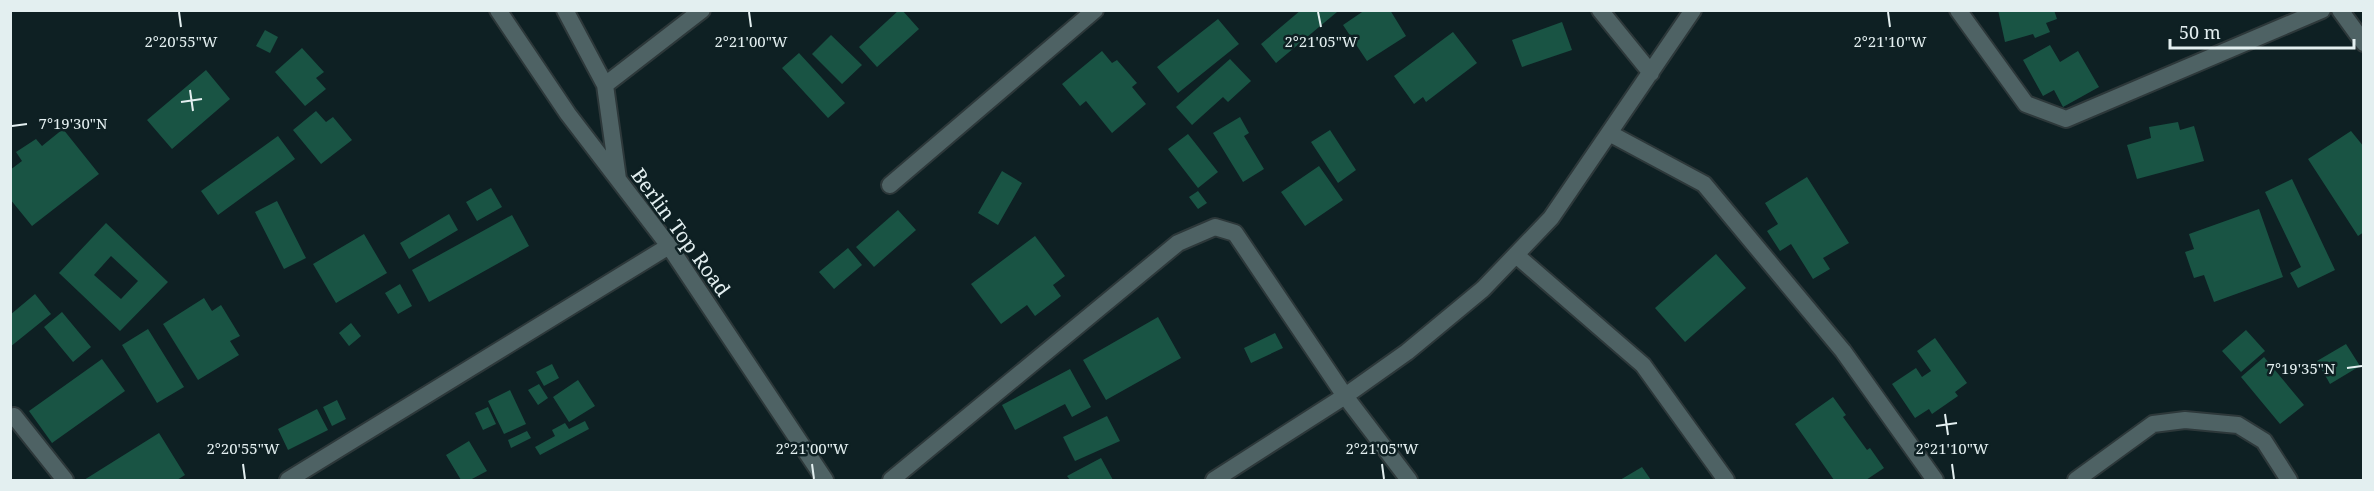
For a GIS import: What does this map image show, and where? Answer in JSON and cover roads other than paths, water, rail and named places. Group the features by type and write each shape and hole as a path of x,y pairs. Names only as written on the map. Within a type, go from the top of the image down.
{"street":[{"name":"Berlin Top Road","path":"498,10 568,114 669,246 825,480"},
{"path":"565,10 605,85 618,180"},
{"path":"605,85 702,10"},
{"path":"890,185 1095,10"},
{"path":"1600,10 1651,73"},
{"path":"1214,480 1345,396 1432,331 1483,289 1551,218 1693,10"},
{"path":"1958,10 2026,104 2066,119 2322,10"},
{"path":"2340,10 2364,44"},
{"path":"1609,133 1704,184 1843,351 1935,480"},
{"path":"891,480 1178,243 1215,227 1235,233 1345,396 1409,480"},
{"path":"288,480 669,246"},
{"path":"1516,255 1642,365 1726,480"},
{"path":"14,416 65,480"},
{"path":"2076,480 2153,424 2185,420 2238,425 2264,441 2289,480"}]}
